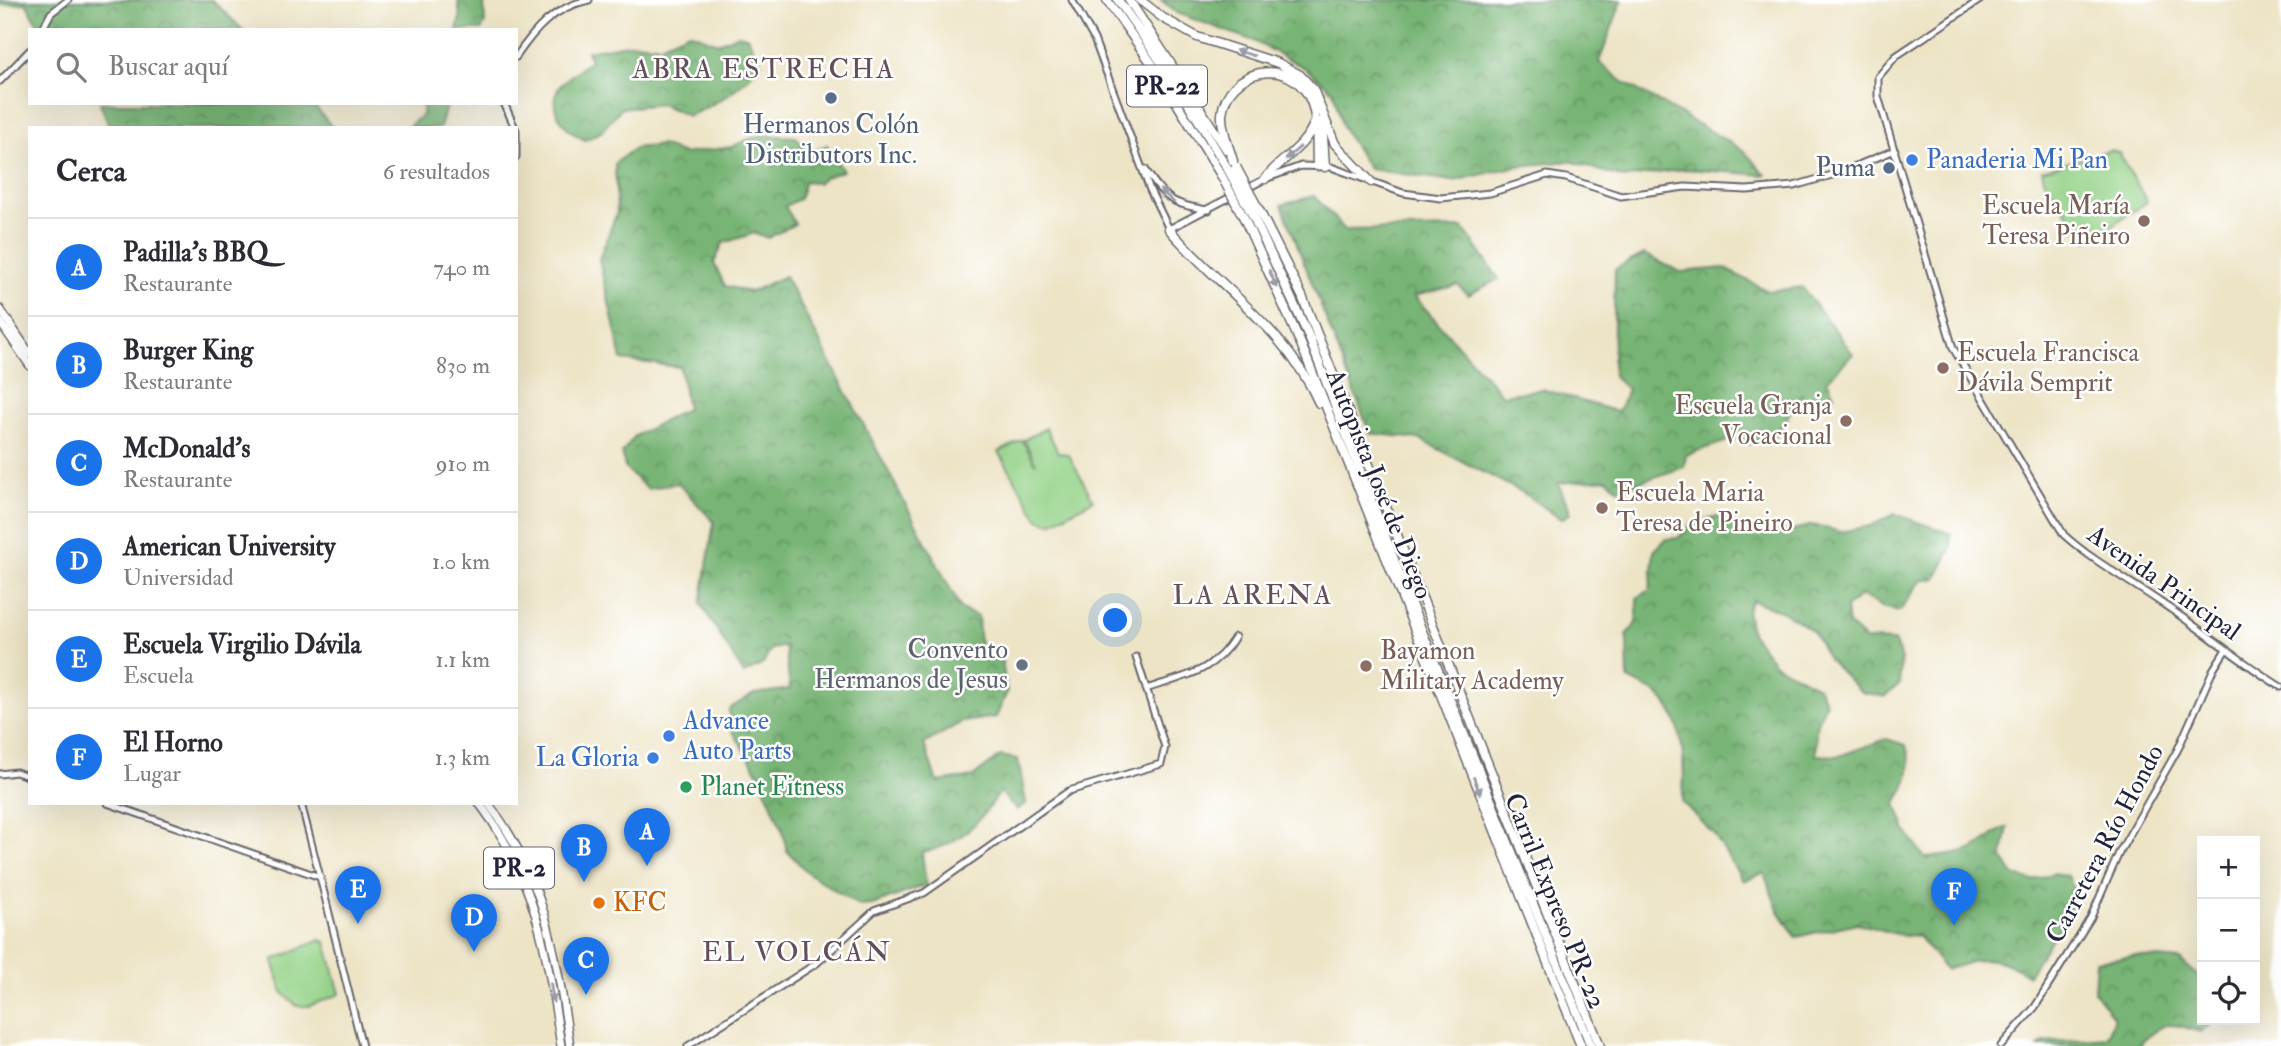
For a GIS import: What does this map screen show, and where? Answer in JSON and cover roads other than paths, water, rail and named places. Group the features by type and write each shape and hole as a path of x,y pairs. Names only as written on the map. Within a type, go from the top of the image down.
{"highway":[{"name":"Autopista José de Diego","path":"1107,0 1230,168 1252,214 1302,296 1600,1046"},
{"path":"1118,0 1230,168"},
{"name":"Autopista José de Diego","path":"1129,0 1182,78 1252,214 1285,306 1581,1046"},
{"path":"1140,0 1163,18 1197,37 1278,63 1300,75 1313,89 1321,166"},
{"path":"1230,168 1223,112 1231,92 1251,74 1278,72 1297,82 1309,97 1318,118 1341,152 1371,182"},
{"path":"1265,179 1275,166 1304,143 1318,118"},
{"name":"Carril Expreso PR-22","path":"1252,214 1309,337 1413,609 1481,770 1591,1046"},
{"path":"1169,229 1262,320 1292,355 1310,382 1333,438 1348,461"}],"main road":[{"path":"0,309 28,351"},
{"path":"0,322 28,363"},
{"name":"PR-2","path":"480,805 506,844 533,901 545,948 561,1046"},
{"name":"PR-2","path":"489,805 521,853 541,898 552,939 570,1043"}],"street":[{"path":"43,28 51,13 68,0"},
{"path":"518,55 546,19 559,10 589,0"},
{"path":"1072,0 1094,39 1139,160 1169,229 1265,179 1287,170 1321,166 1403,193 1441,198 1490,192 1548,175 1621,196 1685,187 1768,190 1794,186 1839,173 1895,150"},
{"name":"Avenida Principal","path":"1980,0 1896,56 1878,77 1878,96 1953,348 2064,535 2086,555 2169,608 2225,651 2281,687"},
{"path":"0,81 28,52"},
{"path":"505,105 515,126"},
{"path":"1139,160 1168,199 1179,206 1209,210"},
{"path":"1146,689 1209,667 1224,655 1235,637"},
{"name":"Carretera Río Hondo","path":"2001,1046 2035,1007 2091,917 2119,853 2178,749 2213,670 2225,651"},
{"path":"688,1046 817,962 874,911 924,893 1069,791 1161,764 1165,747 1136,657"},
{"path":"0,774 16,772 28,776"},
{"path":"113,805 320,877"},
{"path":"302,805 362,1046"}],"place":[{"name":"Hermanos Colón Distributors Inc.","path":"831,98"},
{"name":"Panaderia Mi Pan","path":"1912,160"},
{"name":"Puma","path":"1889,168"},
{"name":"Escuela María Teresa Piñeiro","path":"2144,221"},
{"name":"Escuela Francisca Dávila Semprit","path":"1943,368"},
{"name":"Escuela Granja Vocacional","path":"1846,421"},
{"name":"Escuela Maria Teresa de Pineiro","path":"1602,508"},
{"name":"Convento Hermanos de Jesus","path":"1022,665"},
{"name":"Bayamon Military Academy","path":"1366,666"},
{"name":"Advance Auto Parts","path":"669,736"},
{"name":"La Gloria","path":"653,758"},
{"name":"Planet Fitness","path":"686,787"},
{"name":"Padilla's BBQ","path":"647,866"},
{"name":"Burger King","path":"584,882"},
{"name":"KFC","path":"599,903"},
{"name":"Escuela Virgilio Dávila","path":"358,924"},
{"name":"El Horno","path":"1954,926"},
{"name":"American University","path":"474,952"},
{"name":"McDonald's","path":"586,995"}],"district":[{"name":"ABRA ESTRECHA","path":"764,69"},
{"name":"LA ARENA","path":"1253,595"},
{"name":"EL VOLCÁN","path":"797,952"}]}
